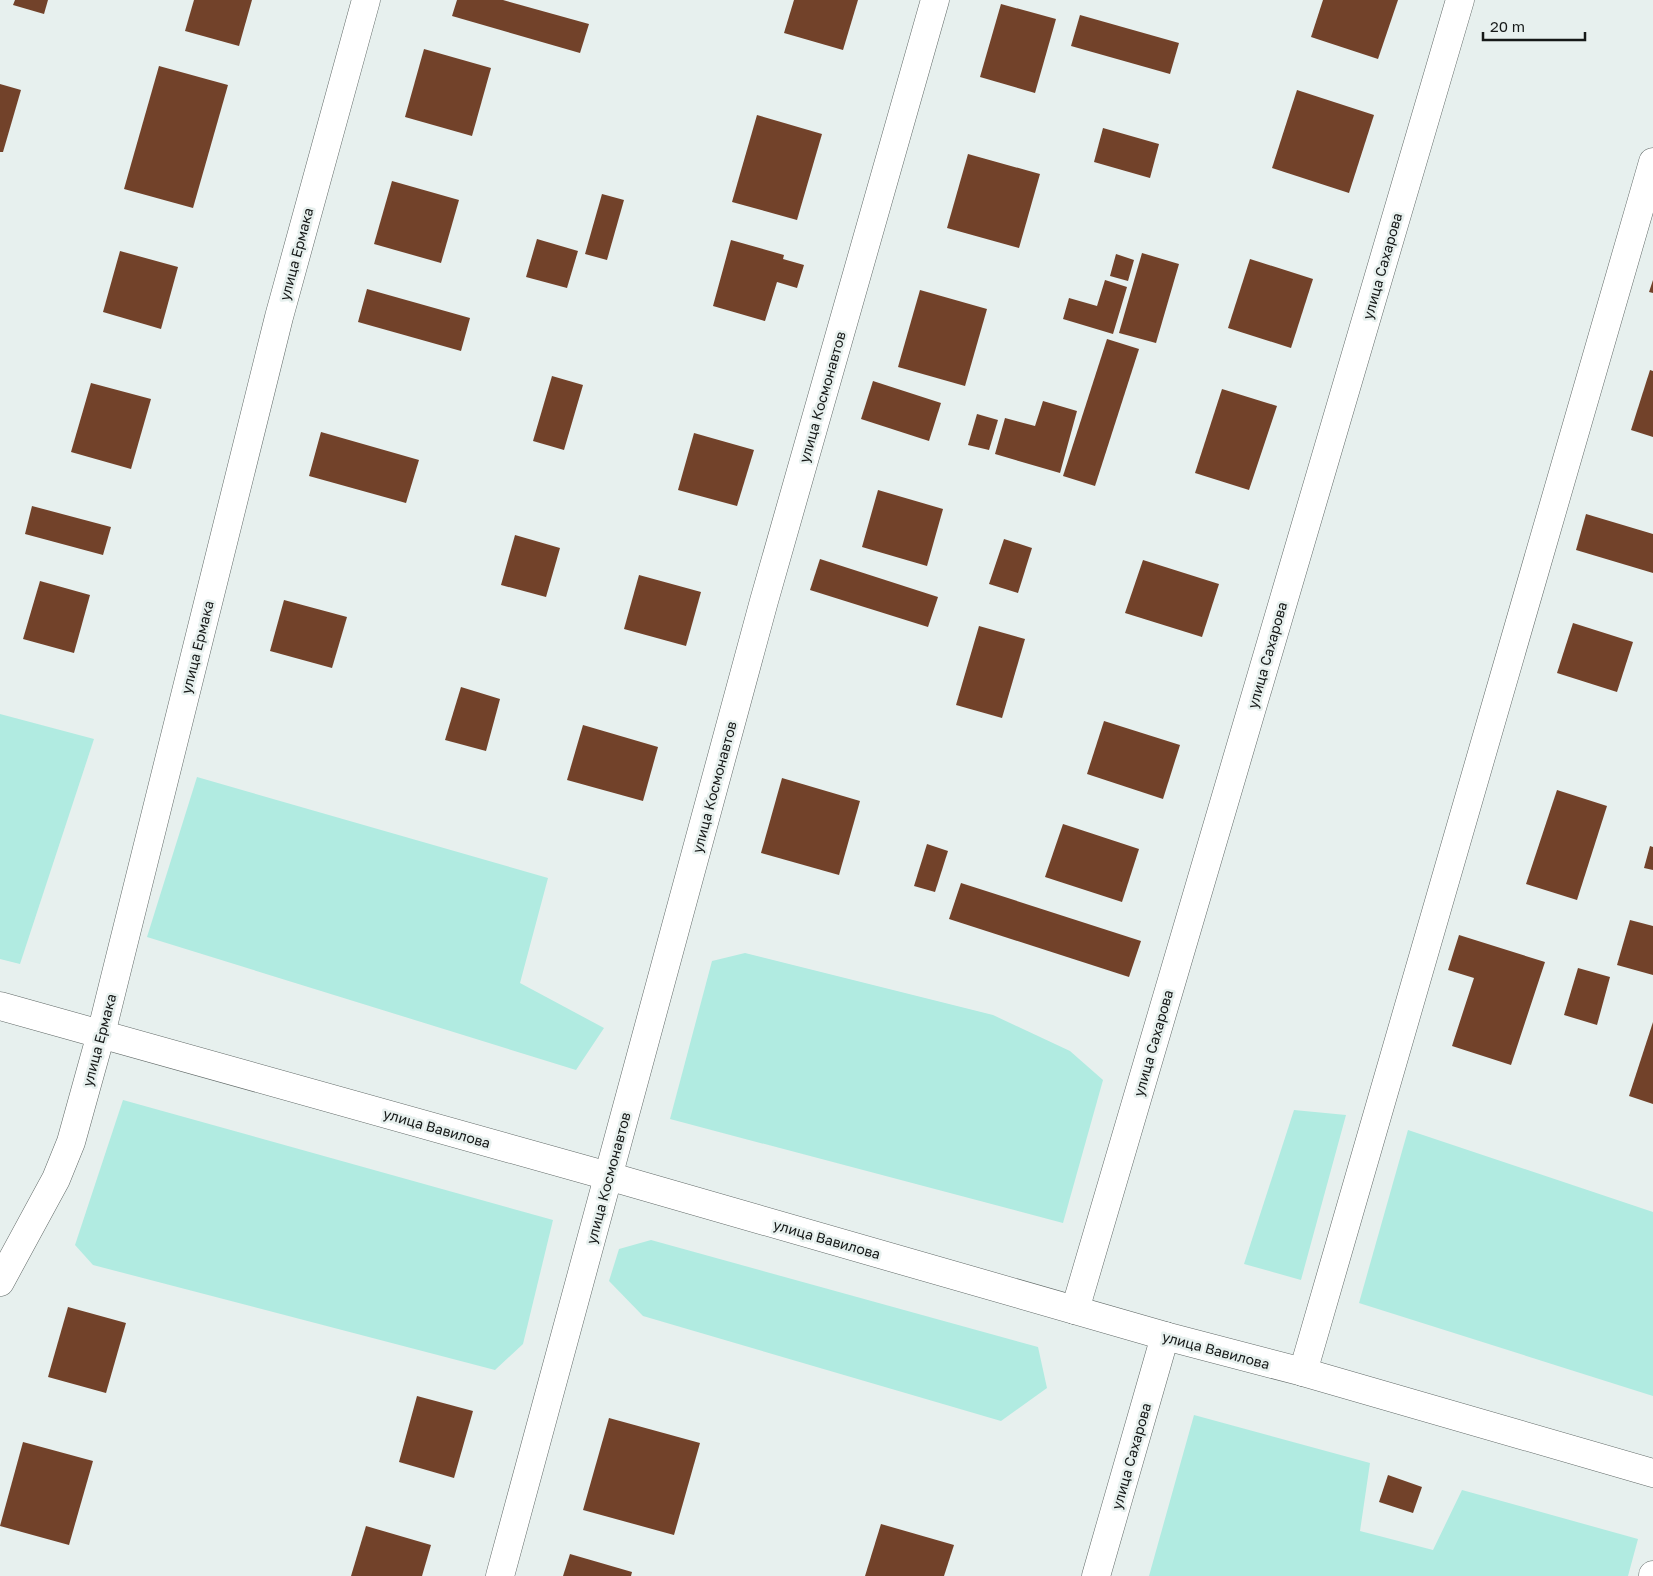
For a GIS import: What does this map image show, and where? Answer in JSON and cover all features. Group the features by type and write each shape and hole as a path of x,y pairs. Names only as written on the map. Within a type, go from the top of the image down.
{"street":[{"name":"улица Ермака","path":"0,1282 56,1179 71,1142 101,1034 279,317 366,0"},
{"name":"улица Космонавтов","path":"500,1576 764,601 935,0"},
{"name":"улица Сахарова","path":"1074,1310 1460,0"},
{"path":"1303,1372 1653,162"},
{"name":"улица Вавилова","path":"0,1006 608,1176 1165,1336 1303,1372 1653,1473"},
{"name":"улица Сахарова","path":"1096,1576 1165,1336"}],"green space":[{"path":"0,714 94,739 20,964 0,959"},
{"path":"197,777 548,878 520,983 604,1028 576,1070 147,937"},
{"path":"745,953 993,1015 1070,1051 1103,1080 1063,1223 670,1119 712,961"},
{"path":"123,1100 553,1220 523,1344 495,1370 93,1265 75,1245"},
{"path":"1294,1110 1346,1115 1301,1280 1244,1264"},
{"path":"1408,1130 1653,1212 1653,1396 1359,1303"},
{"path":"651,1240 1038,1347 1047,1388 1001,1421 643,1316 609,1281 619,1249"},
{"path":"1194,1415 1370,1463 1360,1531 1433,1550 1462,1490 1638,1539 1628,1576 1149,1576"}],"building":[{"path":"15,0 48,0 44,14 13,5"},
{"path":"194,0 252,0 239,46 185,31"},
{"path":"457,0 503,0 589,24 580,53 452,16"},
{"path":"794,0 858,0 843,50 784,33"},
{"path":"1323,0 1398,0 1378,59 1311,37"},
{"path":"1001,4 1056,19 1035,93 980,77"},
{"path":"1080,15 1179,43 1170,74 1071,46"},
{"path":"424,49 491,68 472,136 405,117"},
{"path":"159,66 228,85 193,208 124,189"},
{"path":"0,84 21,90 3,152 0,152"},
{"path":"1297,90 1374,115 1349,193 1272,168"},
{"path":"757,115 822,134 797,220 732,202"},
{"path":"1103,128 1159,144 1150,178 1094,162"},
{"path":"968,154 1040,174 1019,248 947,228"},
{"path":"392,181 459,200 441,263 374,244"},
{"path":"602,194 624,200 607,260 585,254"},
{"path":"537,239 578,251 567,288 526,277"},
{"path":"731,240 784,255 783,259 804,265 797,288 777,282 765,321 713,306"},
{"path":"120,251 178,267 161,329 103,312"},
{"path":"1142,253 1179,264 1156,343 1119,333"},
{"path":"1116,254 1134,260 1128,281 1110,276"},
{"path":"1250,259 1313,279 1291,348 1228,328"},
{"path":"1105,280 1127,287 1113,334 1063,319 1069,298 1097,306"},
{"path":"1653,280 1653,293 1649,292"},
{"path":"367,289 470,318 461,351 358,322"},
{"path":"920,290 987,309 965,386 898,367"},
{"path":"1107,339 1139,349 1095,486 1063,476"},
{"path":"1650,370 1653,371 1653,437 1631,430"},
{"path":"552,376 583,385 564,450 533,441"},
{"path":"873,381 941,403 929,441 861,419"},
{"path":"91,383 151,399 131,469 71,452"},
{"path":"1222,389 1277,406 1249,490 1195,473"},
{"path":"1043,401 1077,411 1060,473 995,454 1005,418 1035,426"},
{"path":"977,414 998,420 989,450 968,445"},
{"path":"321,432 419,460 406,503 309,476"},
{"path":"694,433 754,450 737,506 678,490"},
{"path":"878,490 943,509 927,566 862,547"},
{"path":"32,506 111,527 103,555 25,534"},
{"path":"1586,514 1653,534 1653,573 1576,550"},
{"path":"515,535 560,548 546,597 501,585"},
{"path":"1004,539 1032,548 1018,593 989,584"},
{"path":"820,559 938,597 928,627 810,590"},
{"path":"1143,560 1219,584 1202,637 1125,613"},
{"path":"639,575 701,592 686,646 624,629"},
{"path":"40,581 90,595 74,653 23,639"},
{"path":"284,600 347,617 332,668 270,651"},
{"path":"1573,623 1633,642 1617,692 1557,673"},
{"path":"979,626 1025,639 1002,718 956,705"},
{"path":"461,687 500,699 486,751 445,740"},
{"path":"1104,721 1180,745 1163,799 1087,774"},
{"path":"583,725 658,747 643,801 567,780"},
{"path":"782,778 860,801 839,875 761,853"},
{"path":"1557,790 1607,806 1577,900 1526,884"},
{"path":"1063,824 1139,849 1122,902 1045,877"},
{"path":"927,844 948,851 935,892 914,886"},
{"path":"1650,846 1653,847 1653,870 1644,868"},
{"path":"961,883 1141,941 1129,977 949,919"},
{"path":"1630,920 1653,926 1653,975 1617,965"},
{"path":"1459,935 1545,962 1511,1065 1452,1046 1474,978 1448,970"},
{"path":"1578,968 1610,977 1597,1025 1564,1015"},
{"path":"1653,1022 1653,1104 1629,1096"},
{"path":"68,1307 126,1323 106,1393 48,1377"},
{"path":"417,1396 473,1411 454,1478 399,1462"},
{"path":"609,1418 700,1443 674,1535 583,1510"},
{"path":"23,1442 93,1461 69,1545 0,1526"},
{"path":"1388,1475 1422,1487 1413,1513 1379,1502"},
{"path":"881,1524 954,1545 944,1576 865,1576"},
{"path":"366,1526 431,1545 422,1576 351,1576"},
{"path":"570,1554 632,1572 631,1576 563,1576"}]}
